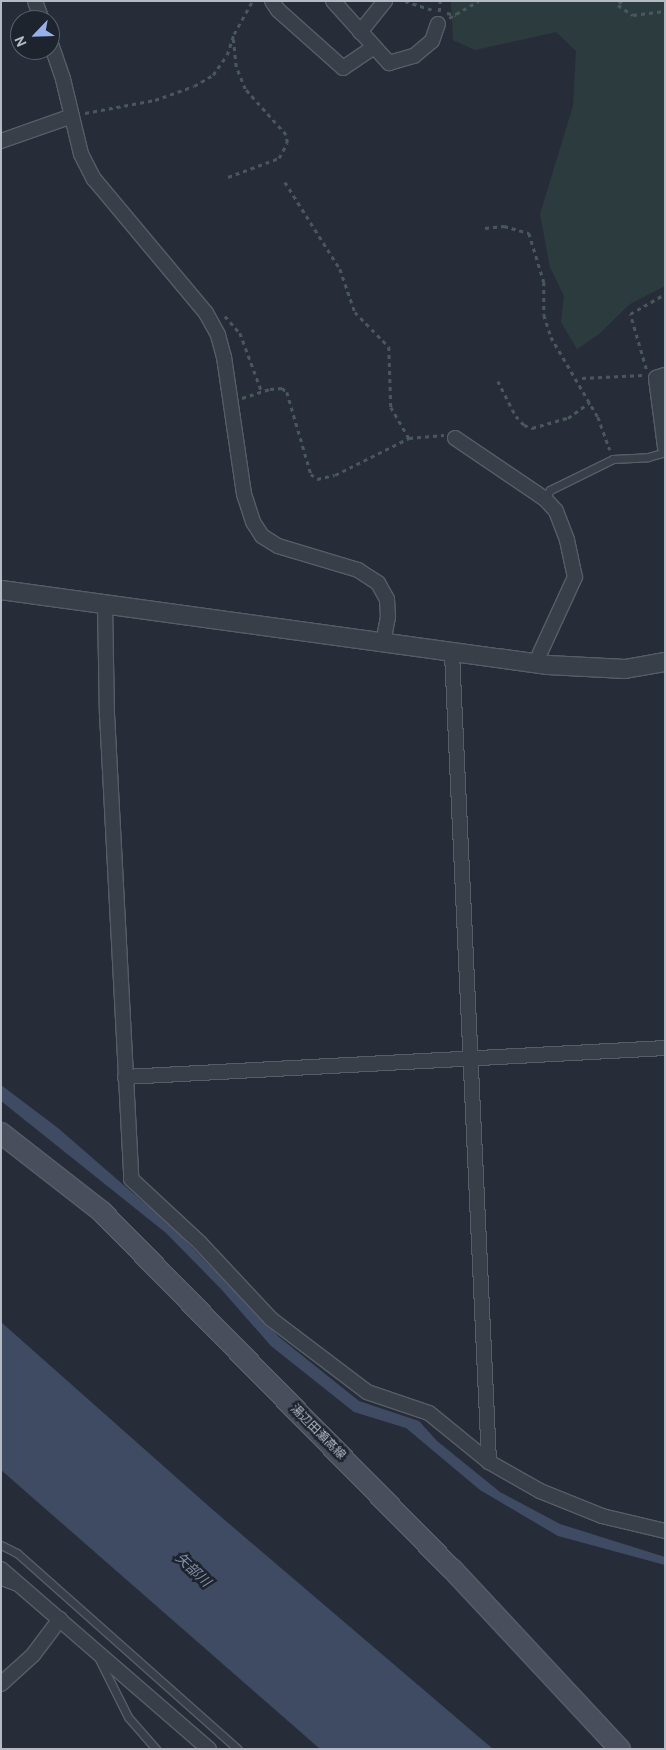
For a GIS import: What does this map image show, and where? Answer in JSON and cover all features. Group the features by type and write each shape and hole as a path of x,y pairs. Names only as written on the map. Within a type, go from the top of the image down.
{"main road":[{"name":"湯辺田瀬高線","path":"1,1133 102,1212 452,1569 620,1749"}],"street":[{"path":"272,1 278,10 343,68 374,47"},
{"path":"333,1 374,47 394,64 414,56 432,42 438,24"},
{"path":"360,32 385,1"},
{"path":"56,60 81,154 94,179 206,313 224,357 229,402 244,494 253,522 262,536 278,546 358,570 378,583 387,599 388,617 382,642"},
{"path":"1,141 72,116"},
{"path":"656,376 665,447"},
{"path":"455,438 545,499 556,511 568,540 575,577 540,653"},
{"path":"1,590 548,666 625,669 665,662"},
{"path":"105,604 107,714 131,1179 200,1243 271,1319 367,1392 429,1413 488,1462 540,1491 602,1516 665,1531"},
{"path":"452,653 488,1462"},
{"path":"125,1077 665,1048"},
{"path":"1,1569 209,1749"},
{"path":"1,1684 33,1656 60,1619"}],"lane":[{"path":"545,499 550,490 613,459 648,457 665,452"},
{"path":"1,1545 16,1553 238,1749"},
{"path":"1,1581 24,1588"},
{"path":"94,1649 128,1717 156,1749"}],"path":[{"path":"72,116 155,100 194,86 213,75 227,55 233,38 252,1"},
{"path":"405,1 422,9 456,14"},
{"path":"438,24 478,1"},
{"path":"622,1 618,5 633,15 665,12"},
{"path":"228,177 279,158 287,143 286,135 245,89 236,67 233,38"},
{"path":"285,182 340,269 355,312 389,348 391,407 409,438"},
{"path":"485,228 504,226 529,233 544,282 544,315 551,337 590,402 613,459"},
{"path":"582,378 656,376 630,314 665,294"},
{"path":"206,313 222,315 233,322 262,392"},
{"path":"498,381 516,416 524,425 532,428 568,418 590,402"},
{"path":"229,402 282,388 287,392 311,474 317,479 335,475 409,438 440,434 455,438"}],"shaded area":[{"path":"451,1 665,1 665,286 630,304 599,334 577,349 561,322 564,296 550,267 540,214 573,106 576,51 556,32 475,50 453,40"}],"water":[{"path":"1,1085 58,1128 173,1228 279,1337 359,1401 419,1421 437,1441 500,1492 560,1524 665,1557 665,1565 558,1536 480,1490 406,1428 354,1412 271,1346 221,1289 166,1233 1,1101"},
{"name":"矢部川","path":"1,1322 213,1510 493,1749 320,1749 1,1470"}]}
